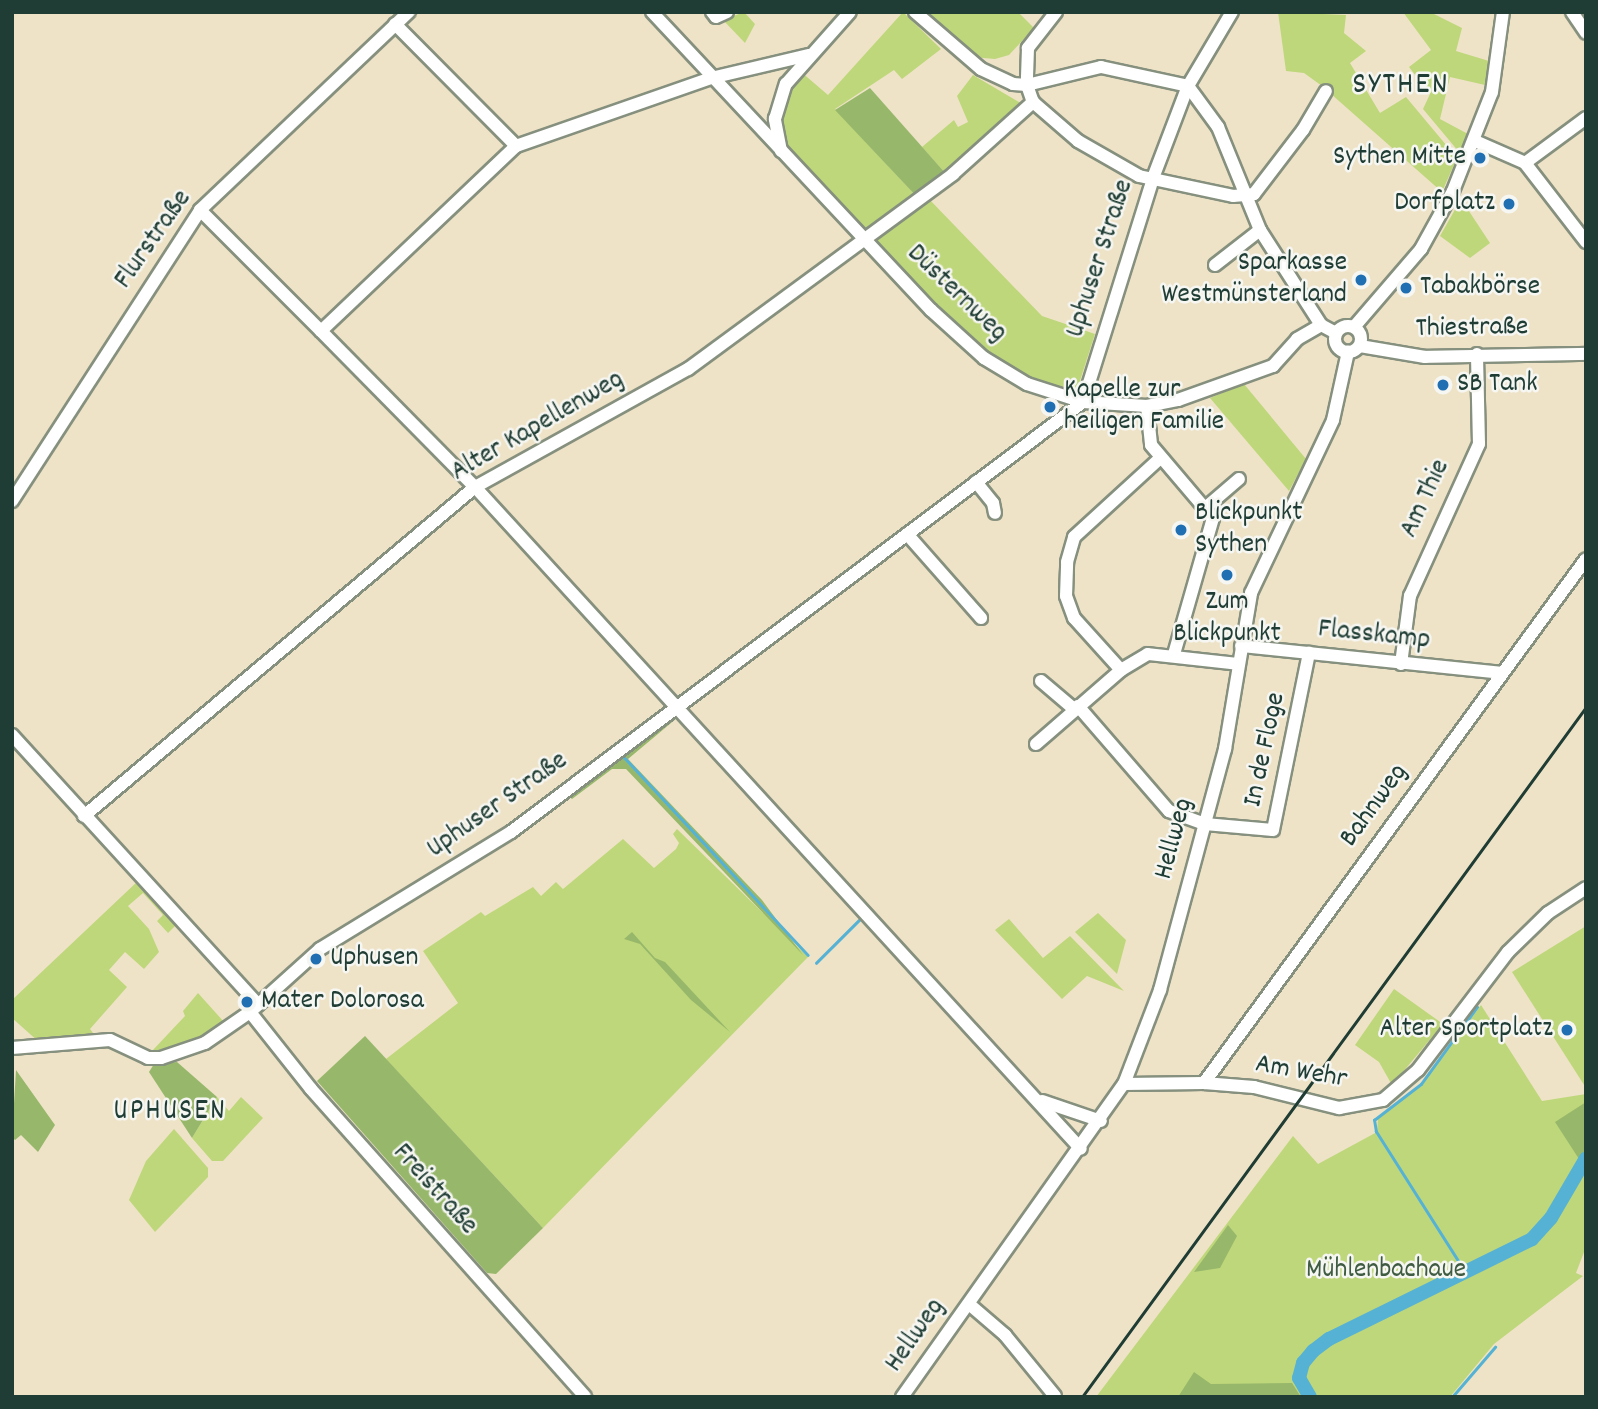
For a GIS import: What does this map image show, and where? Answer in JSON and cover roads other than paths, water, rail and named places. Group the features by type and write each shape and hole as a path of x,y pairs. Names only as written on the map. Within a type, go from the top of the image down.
{"street":[{"name":"Flurstraße","path":"12,501 200,210 409,12"},
{"name":"Düsternweg","path":"652,12 931,310 984,358 1027,384 1083,402 1147,406 1213,390 1273,366 1297,339 1321,325"},
{"path":"712,12 716,17 727,12"},
{"path":"781,151 775,119 786,84 850,12"},
{"path":"915,12 981,69 997,79 1027,85 1101,67 1188,86 1218,127 1260,230 1321,325 1336,333"},
{"path":"1056,12 1028,48 1027,85 1033,102 1079,141 1139,176 1245,197 1254,194 1303,130 1326,91"},
{"name":"Uphuser Straße","path":"12,1048 110,1040 148,1058 161,1058 205,1043 254,1008 320,949 511,832 1083,402 1153,178 1188,86 1232,12"},
{"path":"1354,327 1426,242 1475,141 1492,92 1503,12"},
{"path":"1572,12 1586,33"},
{"path":"396,24 516,146"},
{"path":"321,331 516,146 711,78 809,55"},
{"name":"Alter Kapellenweg","path":"85,816 475,487 688,369 953,174 1033,102"},
{"path":"1525,163 1586,118"},
{"path":"1475,141 1525,163 1586,242"},
{"path":"200,210 475,487 1041,1100 1080,1149"},
{"path":"1215,265 1260,230"},
{"path":"1344,327 1354,327 1361,335 1354,349 1337,346 1336,333 1344,327"},
{"name":"Thiestraße","path":"1354,349 1420,356 1586,354"},
{"name":"Hellweg","path":"902,1397 1101,1121 1124,1084 1160,990 1225,749 1251,593 1333,420 1354,349"},
{"name":"Am Thie","path":"1401,664 1410,596 1479,444 1477,354"},
{"path":"1147,406 1151,445 1159,459 1213,518 1209,542 1174,654"},
{"path":"1121,670 1074,618 1066,596 1067,562 1074,537 1159,459"},
{"path":"1204,509 1239,479"},
{"path":"976,482 993,503 995,513"},
{"path":"906,534 981,618"},
{"name":"Bahnweg","path":"1204,1083 1586,559"},
{"name":"Flasskamp","path":"1241,646 1502,673"},
{"name":"In de Floge","path":"1205,824 1273,830 1310,653"},
{"path":"1036,744 1121,670 1148,654 1174,654 1238,664"},
{"path":"1041,681 1076,708 1169,810 1205,824"},
{"name":"Freistraße","path":"12,735 254,1008 311,1089 585,1397"},
{"name":"Am Wehr","path":"1124,1084 1204,1083 1254,1087 1339,1108 1383,1100 1419,1070 1508,952 1548,913 1586,888"},
{"path":"1041,1100 1101,1121"},
{"name":"Hellweg","path":"969,1304 1005,1335 1049,1383 1055,1396"}],"waterway":[{"path":"624,757 808,955"},
{"path":"816,963 862,917"},
{"path":"1465,1272 1376,1132 1374,1120 1421,1084 1477,1007"},
{"path":"1063,1139 1070,1147"},
{"path":"1310,1397 1299,1378 1303,1363 1313,1351 1329,1339 1532,1239 1551,1218 1586,1158"},
{"path":"1452,1397 1495,1347"}],"railway":[{"path":"1082,1397 1586,707"}],"place":[{"name":"Sythen Mitte","path":"1480,158"},
{"name":"Dorfplatz","path":"1509,204"},
{"name":"Sparkasse Westmünsterland","path":"1361,280"},
{"name":"Tabakbörse","path":"1406,288"},
{"name":"SB Tank","path":"1443,385"},
{"name":"Kapelle zur heiligen Familie","path":"1050,407"},
{"name":"Blickpunkt Sythen","path":"1181,530"},
{"name":"Zum Blickpunkt","path":"1227,575"},
{"name":"Uphusen","path":"316,959"},
{"name":"Mater Dolorosa","path":"247,1002"},
{"name":"Alter Sportplatz","path":"1567,1030"}],"district":[{"name":"SYTHEN","path":"1401,86"},
{"name":"UPHUSEN","path":"170,1113"}],"park label":[{"name":"Mühlenbachaue","path":"1386,1271"}]}
